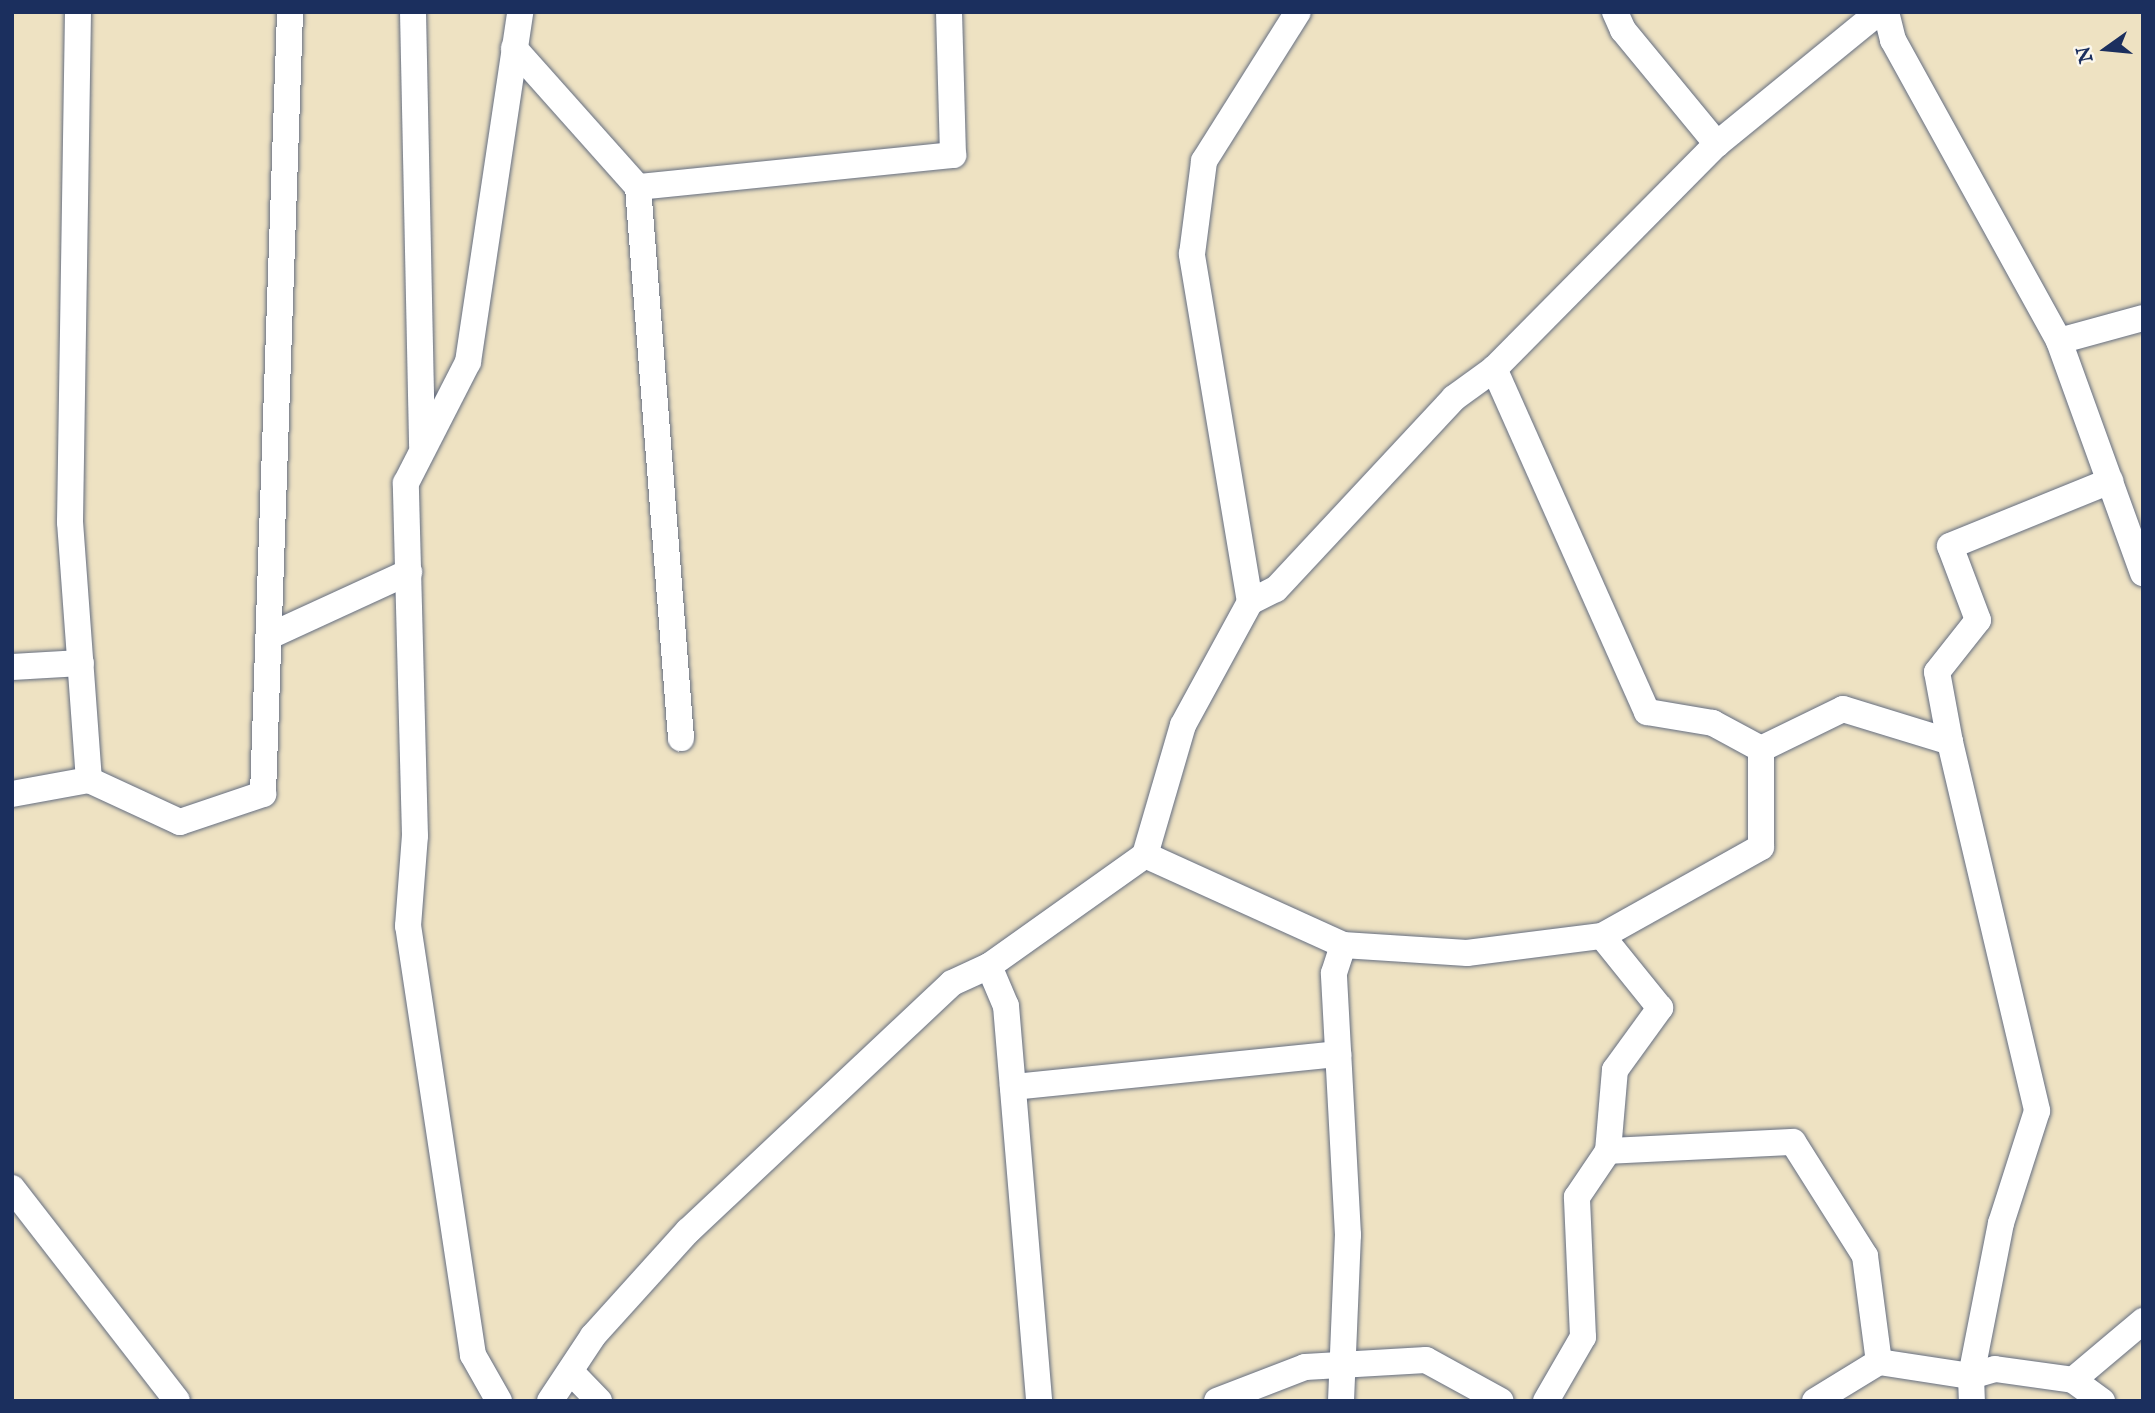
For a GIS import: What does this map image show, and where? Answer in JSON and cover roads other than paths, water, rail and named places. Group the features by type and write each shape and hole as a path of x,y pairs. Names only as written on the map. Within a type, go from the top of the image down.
{"street":[{"path":"78,12 70,522 89,780"},
{"path":"12,794 89,780 180,822 263,794 272,635 290,12"},
{"path":"413,12 422,451"},
{"path":"499,1401 473,1356 408,926 415,836 406,483 468,362 520,12"},
{"path":"638,187 953,155 949,12"},
{"path":"1250,602 1192,254 1204,161 1298,12"},
{"path":"1615,12 1623,30 1717,144"},
{"path":"550,1401 572,1373 593,1336 688,1231 952,983 989,967 1145,855 1182,725 1250,602 1276,589 1454,398 1494,369 1717,144 1879,12"},
{"path":"1886,12 1894,40 2059,341 2143,573"},
{"path":"514,48 638,187 681,738"},
{"path":"2059,341 2143,318"},
{"path":"1494,369 1647,712 1713,723 1761,748"},
{"path":"1971,1388 2001,1223 2037,1111 1950,742 1937,672 1978,620 1950,546 2110,481"},
{"path":"272,635 408,572"},
{"path":"12,667 80,663"},
{"path":"1761,748 1843,709 1950,742"},
{"path":"1145,855 1343,945 1467,953 1602,936 1761,847 1761,748"},
{"path":"1546,1401 1583,1338 1577,1197 1608,1150 1615,1070 1660,1009 1602,936"},
{"path":"1341,1401 1348,1235 1334,973 1343,945"},
{"path":"989,967 1006,1006 1039,1401"},
{"path":"1013,1087 1338,1054"},
{"path":"1608,1150 1793,1142 1865,1256 1879,1362"},
{"path":"12,1188 177,1401"},
{"path":"2073,1380 2143,1321"},
{"path":"1217,1401 1305,1367 1342,1367 1426,1360 1501,1401"},
{"path":"1815,1401 1879,1362 1971,1388"},
{"path":"1971,1388 1995,1369 2073,1380 2102,1401"},
{"path":"572,1373 599,1401"}]}
